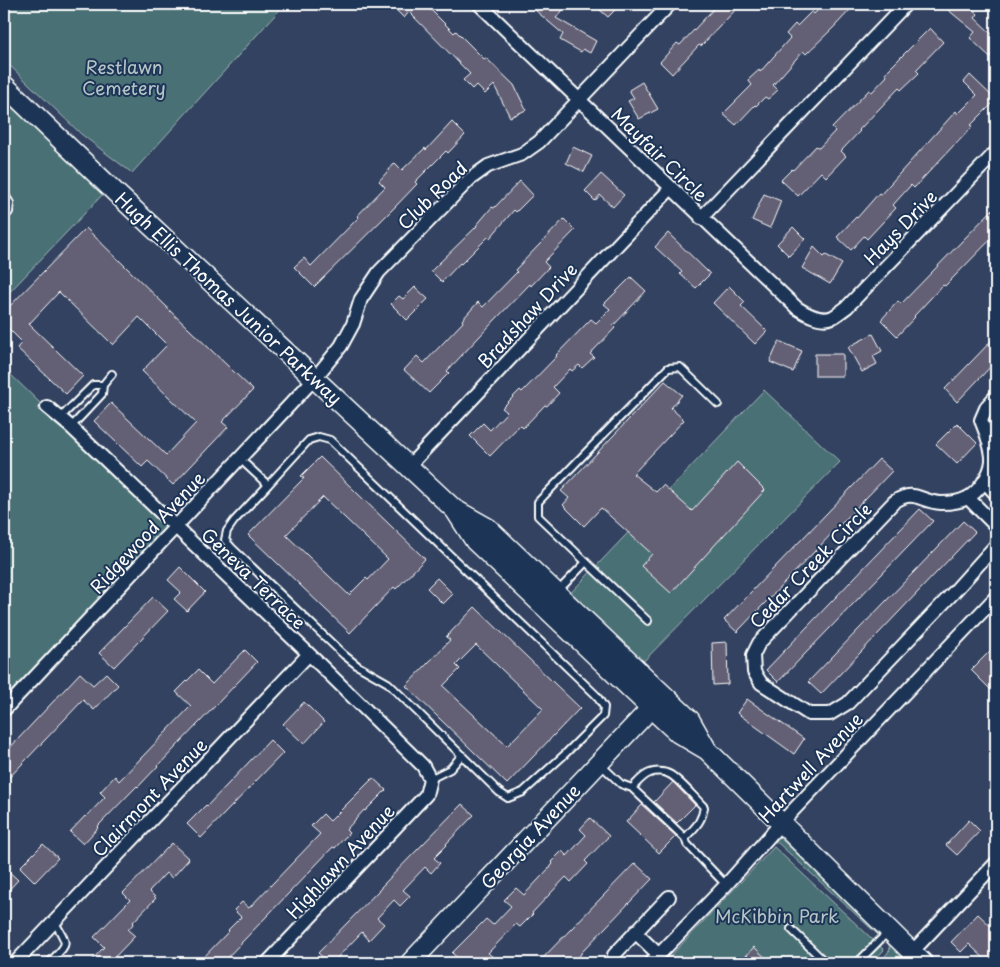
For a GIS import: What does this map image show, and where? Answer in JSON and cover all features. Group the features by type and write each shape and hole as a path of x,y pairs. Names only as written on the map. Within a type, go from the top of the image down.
{"main road":[{"name":"Hugh Ellis Thomas Junior Parkway","path":"4,85 115,192 455,510 475,540 678,734 707,750 782,822 917,958"},
{"name":"Hugh Ellis Thomas Junior Parkway","path":"455,510 488,528 556,592 690,720 707,750"},
{"name":"Georgia Avenue","path":"410,963 651,708"}],"street":[{"name":"Mayfair Circle","path":"479,4 797,308 809,315 824,318"},
{"name":"Club Road","path":"315,378 341,346 353,324 361,299 379,272 470,179 488,166 522,154 539,142 670,4"},
{"path":"702,218 906,4"},
{"name":"Hays Drive","path":"824,318 833,317 847,307 996,152"},
{"name":"Bradshaw Drive","path":"409,466 671,188"},
{"name":"Ridgewood Avenue","path":"4,710 315,378"},
{"path":"996,396 987,406 981,420 992,460 989,473 982,485 968,498 996,526"},
{"name":"Geneva Terrace","path":"47,408 71,427 309,654 423,766 430,779"},
{"path":"984,481 996,494"},
{"name":"Cedar Creek Circle","path":"968,498 955,502 940,503 910,495 902,496 894,502 759,643 753,655 754,672 761,682 809,714 830,714 848,703 996,545"},
{"name":"Hartwell Avenue","path":"655,959 996,597"},
{"name":"Clairmont Avenue","path":"14,963 309,654"},
{"name":"Highlawn Avenue","path":"267,963 426,795 430,779"},
{"path":"917,958 996,863"},
{"path":"614,955 669,897"},
{"path":"635,932 655,959"}],"lane":[{"path":"4,194 10,202 9,212 4,217"},
{"path":"648,621 538,516 538,502 668,368 680,367 718,404"},
{"path":"71,427 102,394 103,385 112,374"},
{"path":"60,418 93,385 103,385"},
{"path":"319,437 330,440 596,695 604,707 603,716 523,792 508,798 499,792 388,683 358,666 344,655 232,548 226,540 227,531 268,484 309,440 319,437"},
{"path":"240,459 268,484"},
{"path":"556,592 586,562"},
{"path":"430,779 450,769 462,755"},
{"path":"599,763 622,784 632,788 685,838 687,844 726,885"},
{"path":"632,788 650,773 670,774 676,779 704,806 703,816 698,825 685,838"},
{"path":"49,963 66,944 54,921"},
{"path":"791,929 826,963"},
{"path":"857,963 889,931"}],"green space":[{"name":"Restlawn Cemetery","path":"4,4 285,4 132,173 81,134 4,60"},
{"path":"4,97 105,192 4,298"},
{"path":"4,368 41,404 38,409 66,432 166,528 4,700"},
{"path":"764,390 840,462 631,674 562,602"},
{"path":"779,837 906,957 899,963 879,963 890,950 889,945 775,842"},
{"name":"McKibbin Park","path":"774,847 884,950 872,963 664,963"}],"building":[{"path":"390,4 425,4 454,33 456,31 514,85 526,110 510,117 494,85 485,94 476,85 472,89 463,80 470,74 409,12 404,18"},
{"path":"528,4 568,4 556,18 596,41 590,53 583,49 581,52 560,40 563,34"},
{"path":"593,4 621,4 608,17"},
{"path":"718,4 741,4 672,74 660,62 677,43 680,45"},
{"path":"824,4 846,4 851,9 806,54 803,51 773,85 778,90 768,99 765,97 755,105 736,125 723,114 752,85 748,80 759,70 760,72 790,38 786,34 795,24 797,26 812,11 814,14"},
{"path":"941,4 967,4 978,14 975,18 996,38 996,50 990,57 970,38 975,32"},
{"path":"930,28 943,42 916,70 919,73 901,90 899,88 859,130 841,151 846,156 826,177 821,172 798,196 781,180 816,146 819,148 835,131 832,128 869,90 872,92 887,76 885,73"},
{"path":"970,75 996,100 914,188 911,185 893,205 896,208 867,239 864,236 851,250 837,237 879,193 881,194 956,111 958,114 977,95 964,82"},
{"path":"642,82 658,109 639,119 628,101 634,98 629,90"},
{"path":"452,122 465,135 415,182 417,184 395,207 314,287 294,267 304,258 311,266 359,217 357,216 385,187 379,181 395,163 402,170 425,148 426,150"},
{"path":"573,147 592,156 584,172 566,163"},
{"path":"601,174 624,195 613,207 600,195 595,201 585,191"},
{"path":"520,181 533,195 516,212 514,210 490,238 488,237 442,282 431,271 477,226 492,207 494,208"},
{"path":"764,194 781,201 770,228 752,220"},
{"path":"996,206 996,234 945,286 943,285 897,336 881,320 898,301 901,304"},
{"path":"564,219 575,230 544,262 549,267 496,319 429,393 404,370 417,356 424,363 463,322 462,320 478,302 483,307 517,272 515,270"},
{"path":"793,227 805,239 789,256 777,244"},
{"path":"86,228 253,390 222,422 228,427 173,485 148,461 142,467 94,421 111,403 166,455 196,423 142,371 167,345 139,317 113,345 59,292 29,324 83,376 66,394 17,348 22,342 4,324 4,312"},
{"path":"668,233 710,274 696,288 655,247"},
{"path":"814,247 824,257 826,255 842,264 830,284 802,268"},
{"path":"631,277 646,291 590,354 594,357 582,368 579,365 572,371 570,369 553,387 559,393 523,428 520,425 490,456 470,436 483,423 490,430 507,412 502,408 520,390 522,392 591,319 596,323 610,309 604,304"},
{"path":"729,286 745,302 741,306 767,331 755,344 713,303"},
{"path":"415,287 428,299 407,320 391,304 399,296 403,299"},
{"path":"873,334 882,351 873,356 877,364 862,372 848,347"},
{"path":"996,336 996,361 957,402 945,389"},
{"path":"779,341 802,351 793,372 770,362"},
{"path":"815,354 843,354 843,376 815,376"},
{"path":"665,381 682,395 671,408 684,420 633,474 656,492 663,485 692,511 737,462 765,490 671,593 641,566 652,554 601,508 584,526 563,505 569,498 561,491"},
{"path":"957,423 977,443 957,464 936,444"},
{"path":"320,457 425,559 396,589 394,587 350,633 248,535 304,478 301,476","holes":["323,497 388,559 368,580 366,578 349,595 286,535"]},
{"path":"879,459 892,471 737,632 724,620"},
{"path":"920,509 933,521 778,682 766,670"},
{"path":"963,521 975,532 821,694 808,682"},
{"path":"180,567 205,592 187,611 174,599 181,592 168,580"},
{"path":"437,578 453,594 443,604 427,588"},
{"path":"153,597 168,611 114,667 99,653"},
{"path":"475,607 580,708 507,784 406,686 450,640 446,637","holes":["476,645 543,709 507,746 443,686 460,669 456,665"]},
{"path":"727,642 728,684 713,685 712,643"},
{"path":"996,645 996,685 991,690 971,670"},
{"path":"245,650 257,662 138,787 97,827 83,844 70,832 105,797 100,792 115,776 119,781 191,706 176,692 198,670 212,684"},
{"path":"80,673 93,685 106,673 118,685 94,710 83,700 4,783 4,754"},
{"path":"747,699 804,739 794,754 737,713"},
{"path":"304,702 324,722 304,744 283,724"},
{"path":"270,740 283,753 201,838 187,824 207,806"},
{"path":"373,778 386,790 346,830 349,833 335,848 333,847 222,963 198,963 241,917 234,910 242,902 249,908 320,834 311,826 323,814 330,821"},
{"path":"673,782 695,805 677,823 654,802"},
{"path":"462,804 474,815 434,858 440,863 431,873 425,867 403,890 410,896 400,906 394,900 377,918 384,924 369,940 362,932 332,963 329,963 318,953"},
{"path":"642,805 676,836 659,853 626,822"},
{"path":"590,818 609,836 585,861 588,864 571,882 566,877 520,927 516,924 488,953 493,957 487,963 463,963 452,953 486,919 493,925 511,906 504,900 516,888 524,895 553,864 551,862 562,851 567,856 586,835 580,829"},
{"path":"969,820 980,831 957,855 946,845"},
{"path":"172,843 189,859 172,878 166,873 149,891 156,898 133,922 128,930 135,936 109,963 89,963 104,947 94,937 130,900 123,893"},
{"path":"43,844 58,858 35,882 20,867"},
{"path":"635,863 652,879 573,963 538,963"},
{"path":"4,867 18,880 4,895"},
{"path":"978,914 996,931 996,963 989,963 969,944 961,952 951,942"},
{"path":"754,947 771,963 754,963 746,956"}]}
